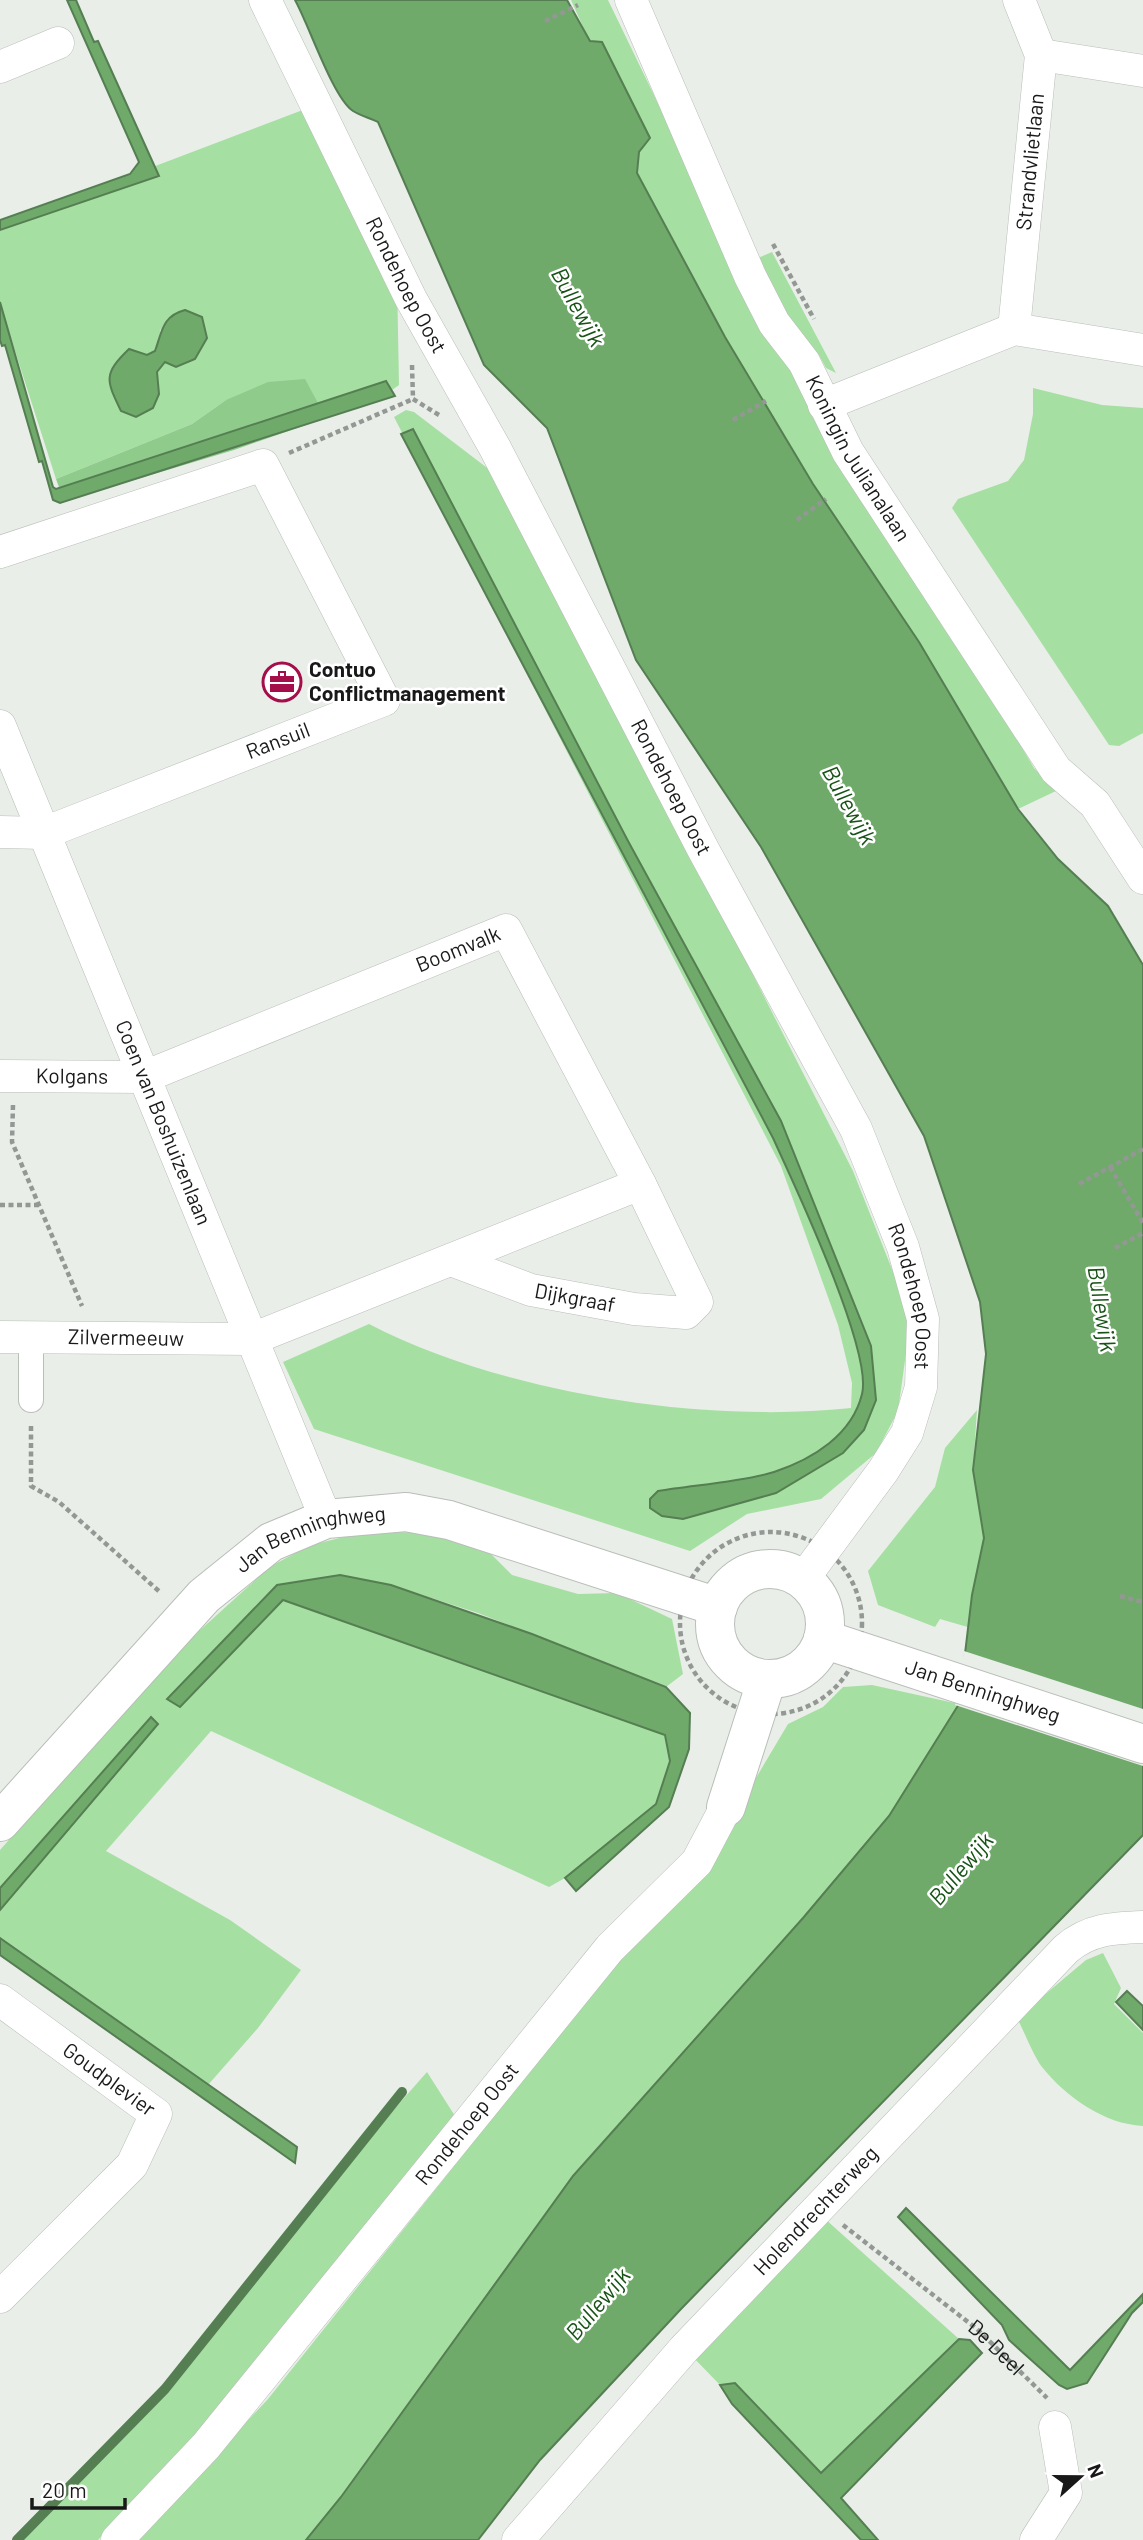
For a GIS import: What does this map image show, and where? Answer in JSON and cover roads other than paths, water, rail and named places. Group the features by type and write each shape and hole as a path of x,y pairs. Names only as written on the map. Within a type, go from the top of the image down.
{"street":[{"name":"Rondehoep Oost","path":"265,0 411,299 495,448 704,851 856,1129 903,1247 923,1319 921,1387 901,1442 803,1579"},
{"name":"Koningin Julianalaan","path":"631,0 750,276 774,323 804,362 848,452 1056,770 1095,804 1143,878"},
{"name":"Strandvlietlaan","path":"1014,329 1041,55 1019,0"},
{"path":"0,67 58,43"},
{"path":"1041,55 1143,71"},
{"path":"824,405 1014,329 1143,350"},
{"name":"Ransuil","path":"0,552 263,465 384,700 44,833"},
{"name":"Coen van Boshuizenlaan","path":"0,726 326,1519"},
{"path":"0,832 44,833"},
{"name":"Boomvalk","path":"144,1077 506,930 640,1184 697,1302"},
{"name":"Kolgans","path":"7,1076 144,1077"},
{"path":"252,1339 640,1184"},
{"name":"Dijkgraaf","path":"451,1260 531,1290 634,1310 686,1313 697,1302"},
{"path":"15,1337 31,1400"},
{"name":"Zilvermeeuw","path":"15,1337 252,1339"},
{"name":"Jan Benninghweg","path":"6,1803 204,1596 271,1542 326,1519 406,1513 449,1520 718,1607"},
{"path":"770,1568 787,1571 803,1579 818,1595 825,1617 823,1639 815,1656 802,1669 786,1677 768,1679 751,1675 725,1655 718,1640 715,1623 718,1607 731,1585 753,1571 770,1568"},
{"name":"Jan Benninghweg","path":"823,1639 1143,1744"},
{"name":"Rondehoep Oost","path":"117,2540 206,2446 610,1948 697,1862 726,1807 768,1679"},
{"name":"Holendrechterweg","path":"518,2540 684,2349 1066,1949 1088,1933 1111,1928 1143,1927"},
{"name":"Goudplevier","path":"0,2000 156,2114 131,2165 0,2297"},
{"path":"1036,2540 1066,2493 1055,2427"}],"water":[{"path":"67,0 76,0 94,42 98,41 159,176 0,230 0,220 130,174 139,162"},
{"name":"Bullewijk","path":"295,0 567,0 590,41 602,42 650,138 639,152 637,173 725,337 813,484 919,642 1018,809 1058,859 1108,906 1143,965 1143,1835 681,2309 540,2460 478,2540 306,2540 341,2497 573,2176 803,1918 889,1816 959,1704 972,1595 984,1538 973,1470 986,1354 980,1302 924,1136 761,847 636,660 547,428 484,365 378,122 356,113 345,104"},
{"path":"0,302 53,487 56,489 386,381 395,396 60,503 53,500 42,461 39,462 5,345 2,346 0,340"},
{"path":"185,310 202,317 207,338 195,359 176,367 165,362 157,372 159,394 153,408 136,417 121,411 110,384 111,371 129,349 147,355 155,351 167,321"},
{"path":"413,429 628,841 781,1121 871,1346 876,1400 864,1430 843,1453 776,1493 683,1519 662,1516 650,1508 650,1499 658,1491 732,1481 789,1467 816,1452 840,1433 850,1422 862,1394 862,1373 856,1342 844,1306 773,1138 401,434"},
{"path":"340,1575 391,1585 532,1634 666,1687 690,1713 689,1749 669,1807 576,1891 565,1878 656,1804 670,1761 665,1735 283,1600 180,1707 167,1699 277,1585"},
{"path":"151,1717 158,1724 0,1910 0,1888"},
{"path":"0,1938 297,2147 295,2163 0,1955"},
{"path":"1127,1991 1143,2006 1143,2030 1116,2002"},
{"path":"906,2208 1070,2370 1143,2294 1143,2302 1132,2313 1087,2383 1067,2389 1059,2385 1009,2340 1002,2325 898,2217"},
{"path":"959,2339 970,2340 982,2353 841,2498 878,2540 861,2540 732,2404 720,2385 735,2383 821,2473"}],"waterway":[{"path":"17,2540 165,2389 402,2092"}],"place":[{"name":"Contuo Conflictmanagement","path":"282,682"}]}
